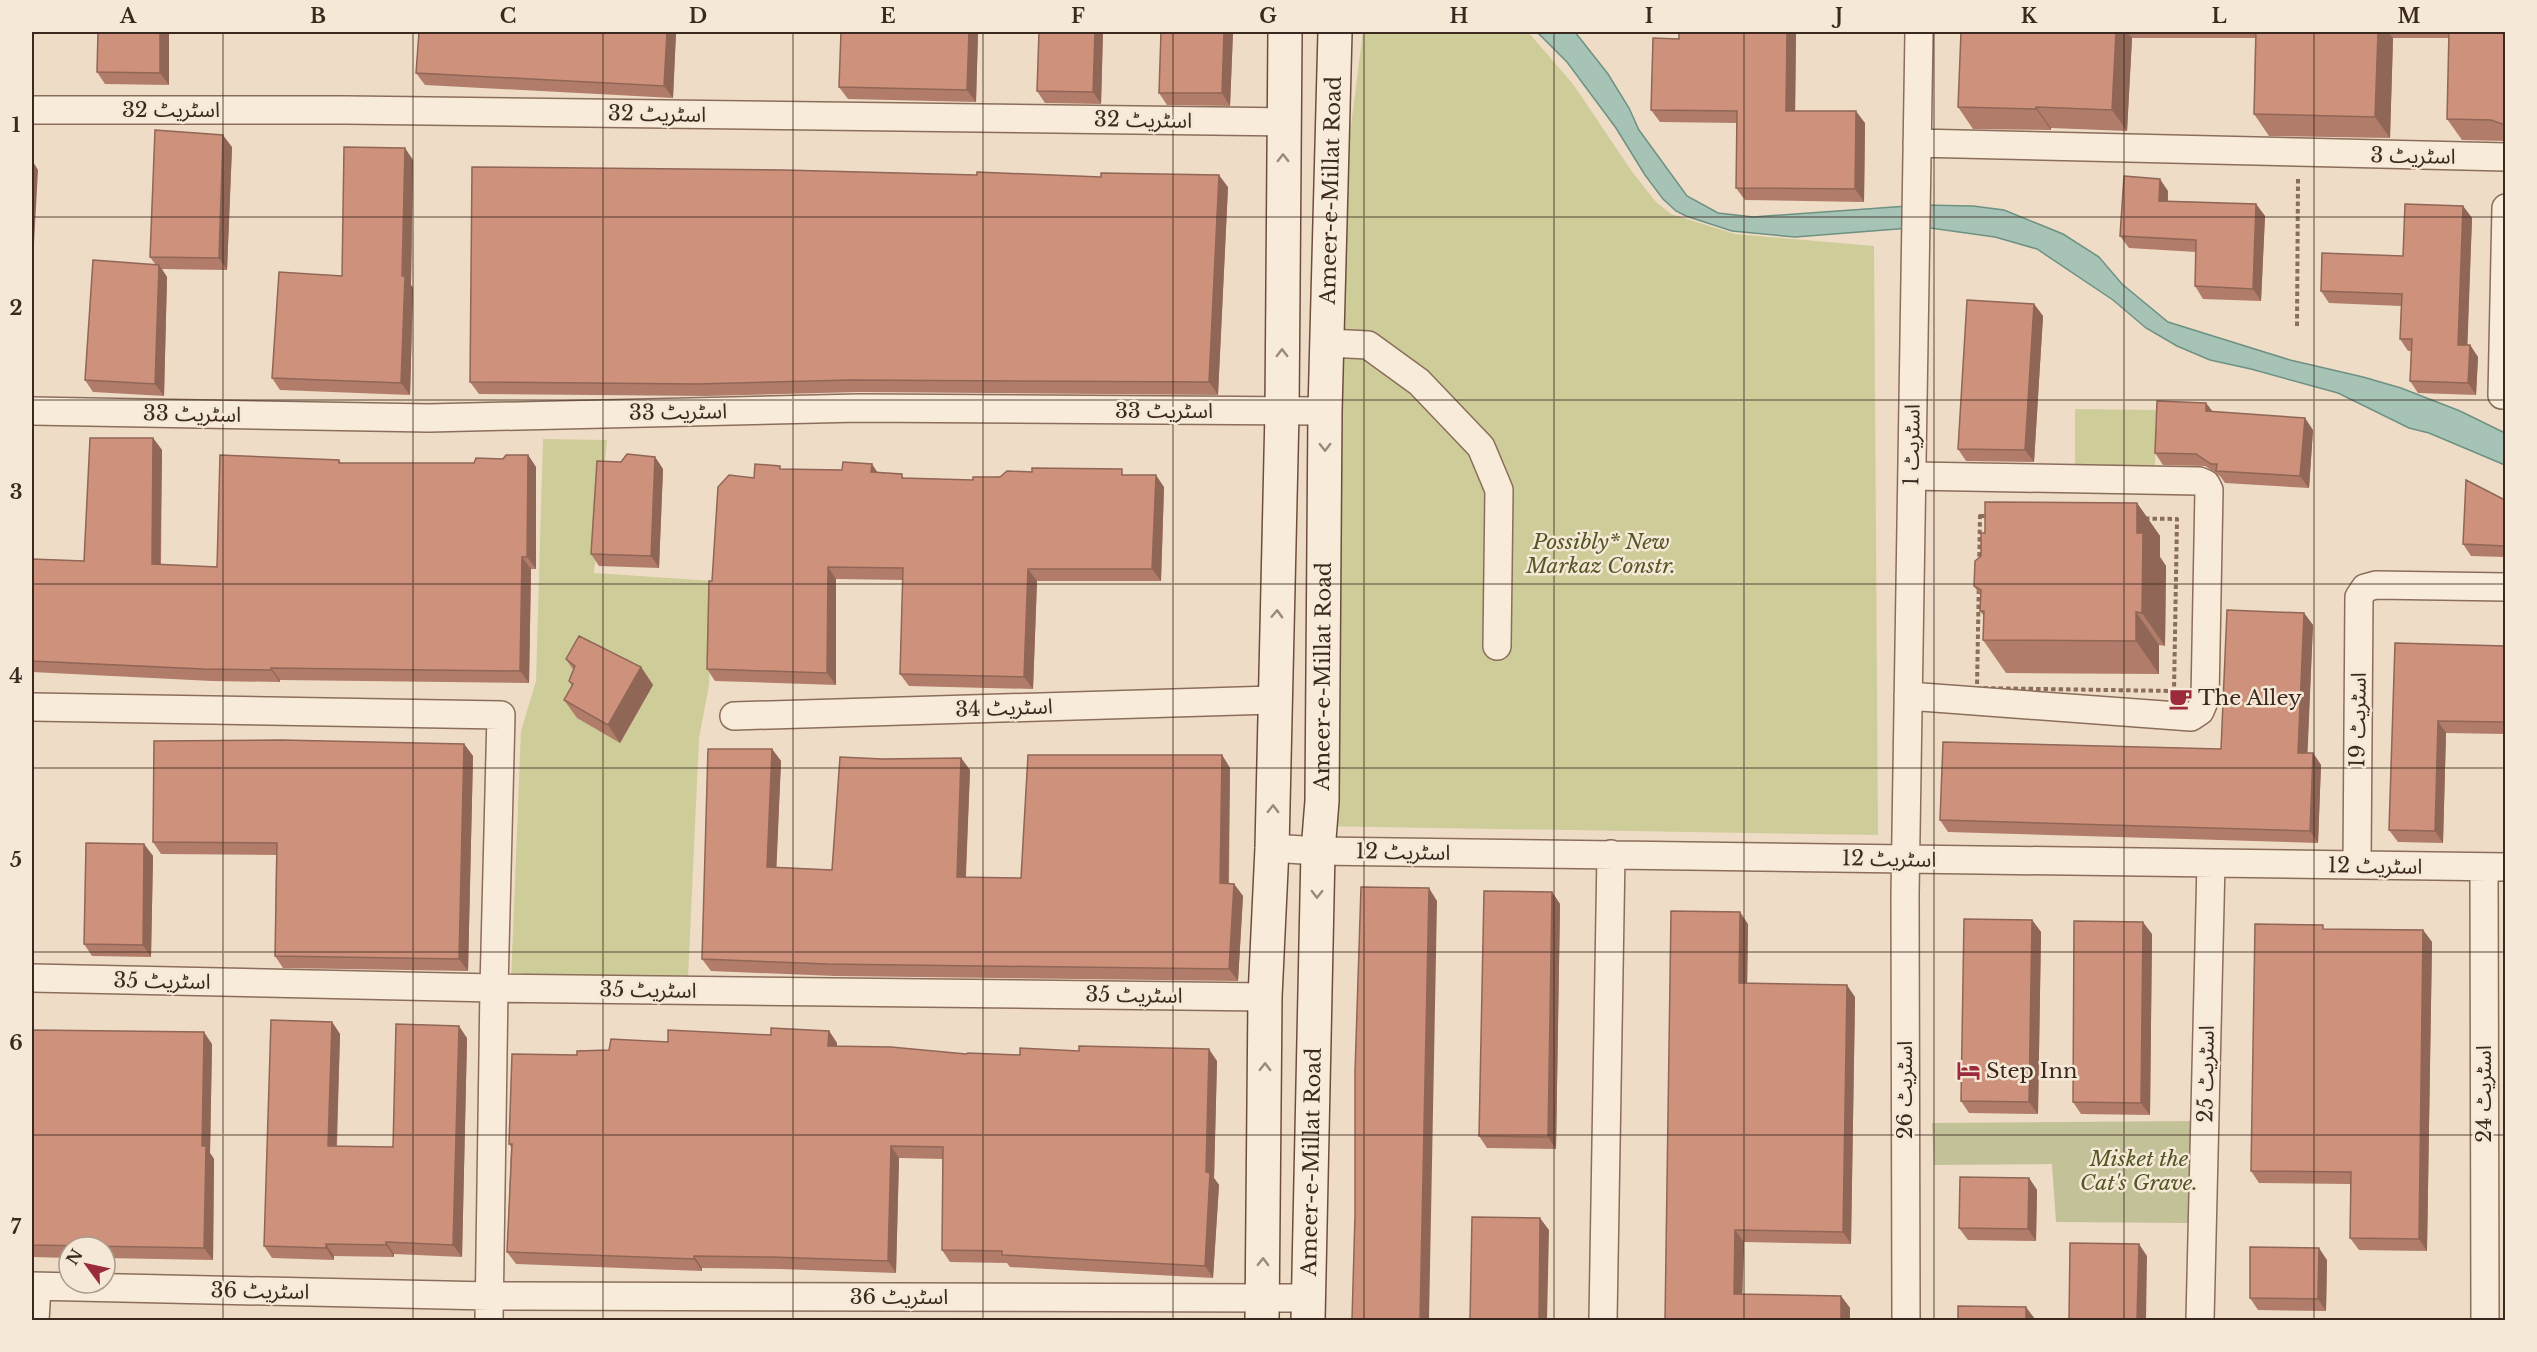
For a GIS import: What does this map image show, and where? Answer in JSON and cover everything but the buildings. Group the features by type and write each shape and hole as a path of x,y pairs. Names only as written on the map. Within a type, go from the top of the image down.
{"main road":[{"path":"1262,1309 1265,997 1272,848 1282,412 1285,32"},
{"name":"Ameer-e-Millat Road","path":"1308,1309 1318,851 1322,801 1325,411 1335,32"}],"street":[{"name":"اسٹریٹ 1","path":"1907,859 1919,32"},
{"name":"اسٹریٹ 32","path":"32,110 346,110 1283,122"},
{"name":"اسٹریٹ 3","path":"1917,143 2505,157"},
{"path":"2502,395 2505,208"},
{"path":"1328,343 1368,345 1419,382 1482,447 1499,490 1497,646"},
{"name":"اسٹریٹ 33","path":"32,411 429,418 859,408 1325,411"},
{"path":"1908,696 2190,717 2200,711 2205,699 2209,490 2206,484 2199,481 1912,476"},
{"name":"اسٹریٹ 19","path":"2356,865 2359,597 2365,588 2376,585 2505,587"},
{"name":"اسٹریٹ 34","path":"734,716 1274,700"},
{"path":"32,707 501,715 489,1308"},
{"name":"اسٹریٹ 12","path":"1272,848 1318,851 2495,867"},
{"path":"1603,1320 1611,854"},
{"name":"اسٹریٹ 26","path":"1906,1320 1907,859"},
{"name":"اسٹریٹ 25","path":"2200,1320 2211,863"},
{"name":"اسٹریٹ 24","path":"2485,1320 2495,867"},
{"name":"اسٹریٹ 35","path":"32,978 494,988 1265,997"},
{"path":"34,1286 35,1320"},
{"name":"اسٹریٹ 36","path":"34,1286 489,1308 1308,1309"}],"path":[{"path":"2297,326 2309,154"},
{"path":"1980,516 2177,519 2174,692 1977,688 1980,516"}],"green space":[{"name":"Possibly* New Markaz Constr.","path":"1363,32 1528,32 1573,84 1633,173 1656,202 1671,214 1735,234 1874,246 1878,835 1314,826 1337,234"},
{"path":"2075,409 2156,410 2155,473 2075,472"},
{"path":"543,439 607,440 594,573 714,581 709,685 699,738 688,979 511,981 521,731 536,681"},
{"name":"Misket the Cat's Grave.","path":"2191,1121 2188,1223 2056,1222 2052,1164 1934,1165 1932,1123"}],"shaded area":[{"path":"1537,32 1575,32 1608,74 1629,108 1639,130 1687,196 1718,213 1753,217 1922,205 1973,206 2004,210 2063,234 2099,257 2122,284 2168,322 2290,360 2401,388 2460,411 2505,433 2505,465 2429,433 2409,428 2338,393 2210,360 2177,346 2146,328 2113,300 2037,249 1995,237 1923,227 1795,237 1732,231 1686,216 1676,211 1663,199 1616,128 1567,62"}],"place":[{"name":"The Alley","path":"2180,698"},
{"name":"Step Inn","path":"1968,1071"}]}
